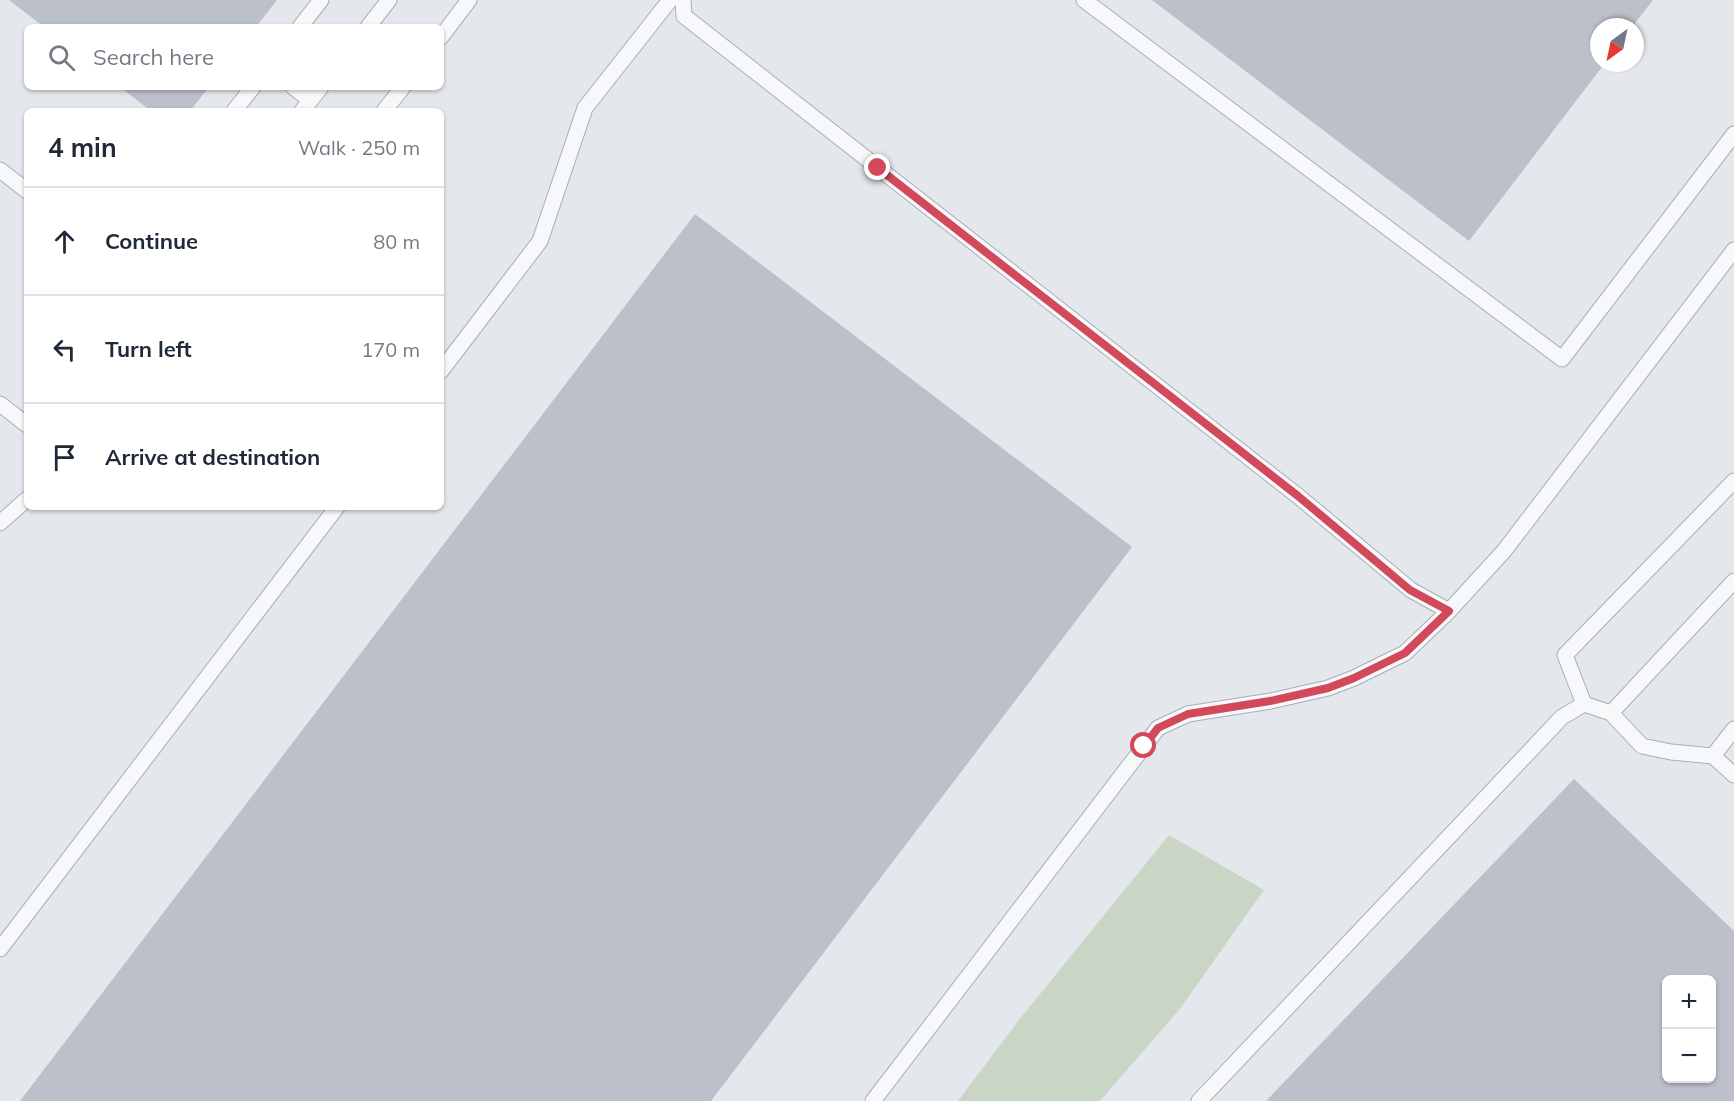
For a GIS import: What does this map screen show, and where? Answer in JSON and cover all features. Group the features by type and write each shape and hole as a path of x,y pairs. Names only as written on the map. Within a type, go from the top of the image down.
{"lane":[{"path":"302,24 321,0"},
{"path":"370,24 389,0"},
{"path":"444,33 469,0"},
{"path":"444,367 540,241 585,108 670,0"},
{"path":"683,0 684,16 1289,489 1410,590 1449,611"},
{"path":"1084,0 1562,359 1734,134"},
{"path":"236,108 251,90"},
{"path":"295,90 306,106 319,90"},
{"path":"386,108 401,90"},
{"path":"0,170 24,189"},
{"path":"873,1101 1158,728 1188,714 1270,701 1328,688 1405,653 1449,611 1504,551 1734,250"},
{"path":"0,404 24,423"},
{"path":"1584,704 1565,655 1734,481"},
{"path":"0,523 24,502"},
{"path":"0,950 335,510"},
{"path":"1611,713 1734,581"},
{"path":"1199,1101 1562,717 1584,704 1611,713 1642,746 1671,752 1713,756 1734,775"},
{"path":"1713,756 1734,729"}],"green space":[{"path":"1169,835 1264,890 1179,1010 1100,1101 958,1101 1019,1020"}],"building":[{"path":"9,0 277,0 258,24 40,24"},
{"path":"1152,0 1653,0 1639,18 1590,18 1590,72 1598,72 1469,241"},
{"path":"124,90 207,90 192,108 147,108"},
{"path":"695,214 1132,547 711,1101 20,1101"},
{"path":"1574,779 1734,931 1734,1101 1266,1101"}],"route":[{"path":"878,168 1298,496 1410,590 1449,611 1405,653 1354,678 1328,688 1270,701 1188,714 1158,728 1144,746"}]}
